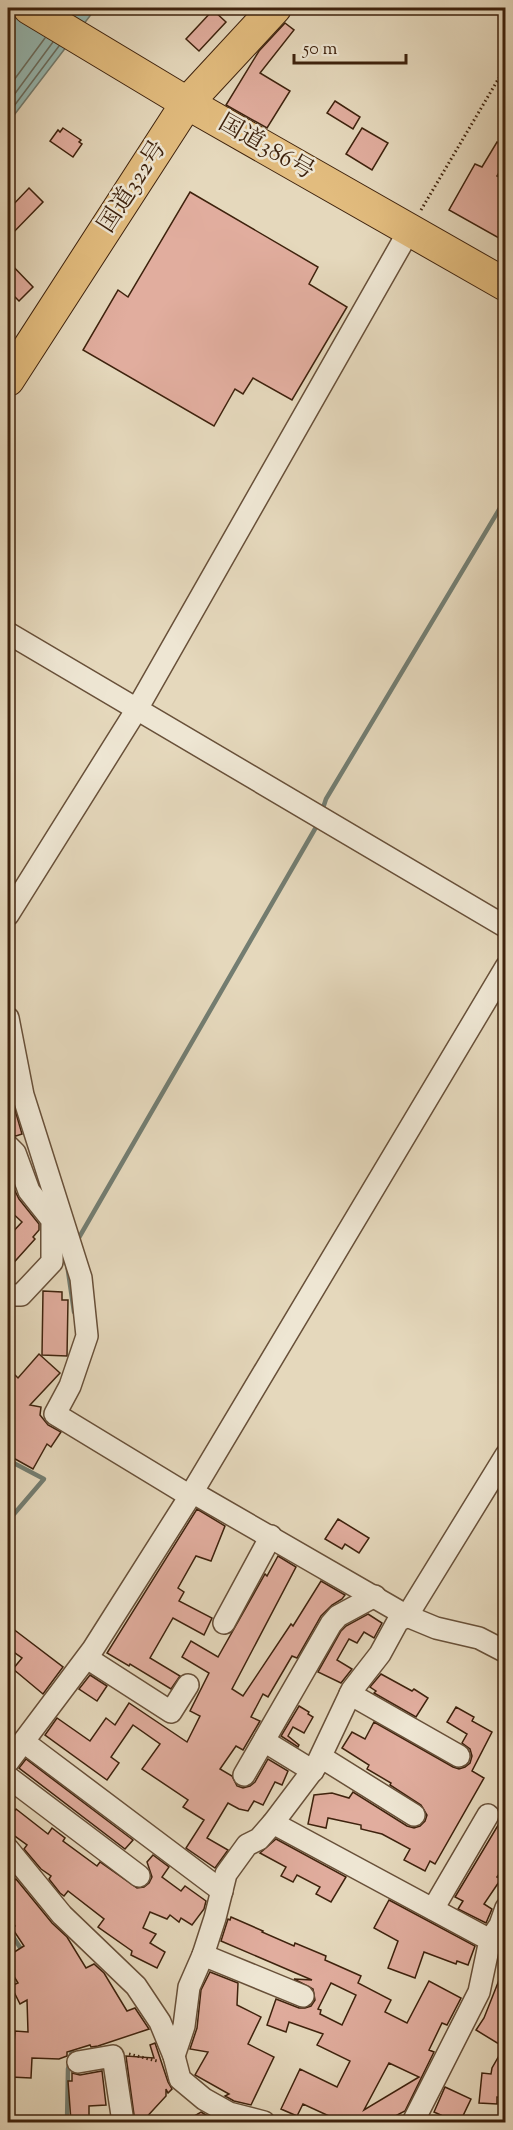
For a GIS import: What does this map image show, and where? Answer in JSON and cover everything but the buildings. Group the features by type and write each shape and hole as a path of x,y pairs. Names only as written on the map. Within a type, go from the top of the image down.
{"highway":[{"name":"国道386号","path":"29,8 187,103 506,285"},
{"name":"国道322号","path":"8,380 187,103 275,8"}],"street":[{"path":"8,915 136,709 410,229"},
{"path":"8,633 506,927"},
{"path":"8,1762 87,1658 191,1494 506,967"},
{"path":"8,1024 23,1095 81,1278 87,1336 70,1386 55,1414 407,1616 436,1628 479,1638 506,1652"},
{"path":"8,1146 15,1153 29,1191 52,1220 52,1262 21,1295 8,1295"},
{"path":"174,2056 184,2026 189,1986 203,1955 226,1874 247,1845 259,1839 273,1823 317,1764 350,1694 380,1654 398,1621 407,1616 506,1455"},
{"path":"224,1623 271,1536"},
{"path":"244,1776 331,1624 338,1616 375,1596"},
{"path":"87,1658 171,1712 188,1685"},
{"path":"350,1694 459,1756"},
{"path":"264,1741 317,1764 414,1815"},
{"path":"24,1742 222,1891"},
{"path":"8,1777 139,1876"},
{"path":"433,1909 488,1815"},
{"path":"273,1823 433,1909 495,1946"},
{"path":"8,1849 62,1915 136,1986 160,2022 174,2056 180,2079 232,2118 264,2122"},
{"path":"413,2122 479,1992 506,1908"},
{"path":"203,1955 303,1996"},
{"path":"78,2062 113,2056 123,2122"}],"path":[{"path":"410,229 506,66"},
{"path":"113,2056 123,2053 139,2055 153,2061 163,2061 174,2056"}],"water":[{"path":"8,8 96,8 8,123"}],"waterway":[{"path":"322,811 326,799 506,498"},
{"path":"77,1241 319,822"},
{"path":"67,1264 74,1312"},
{"path":"8,1460 44,1479 8,1521"},
{"path":"8,1929 23,1952"},
{"path":"67,2122 68,2069 73,2046"}]}
